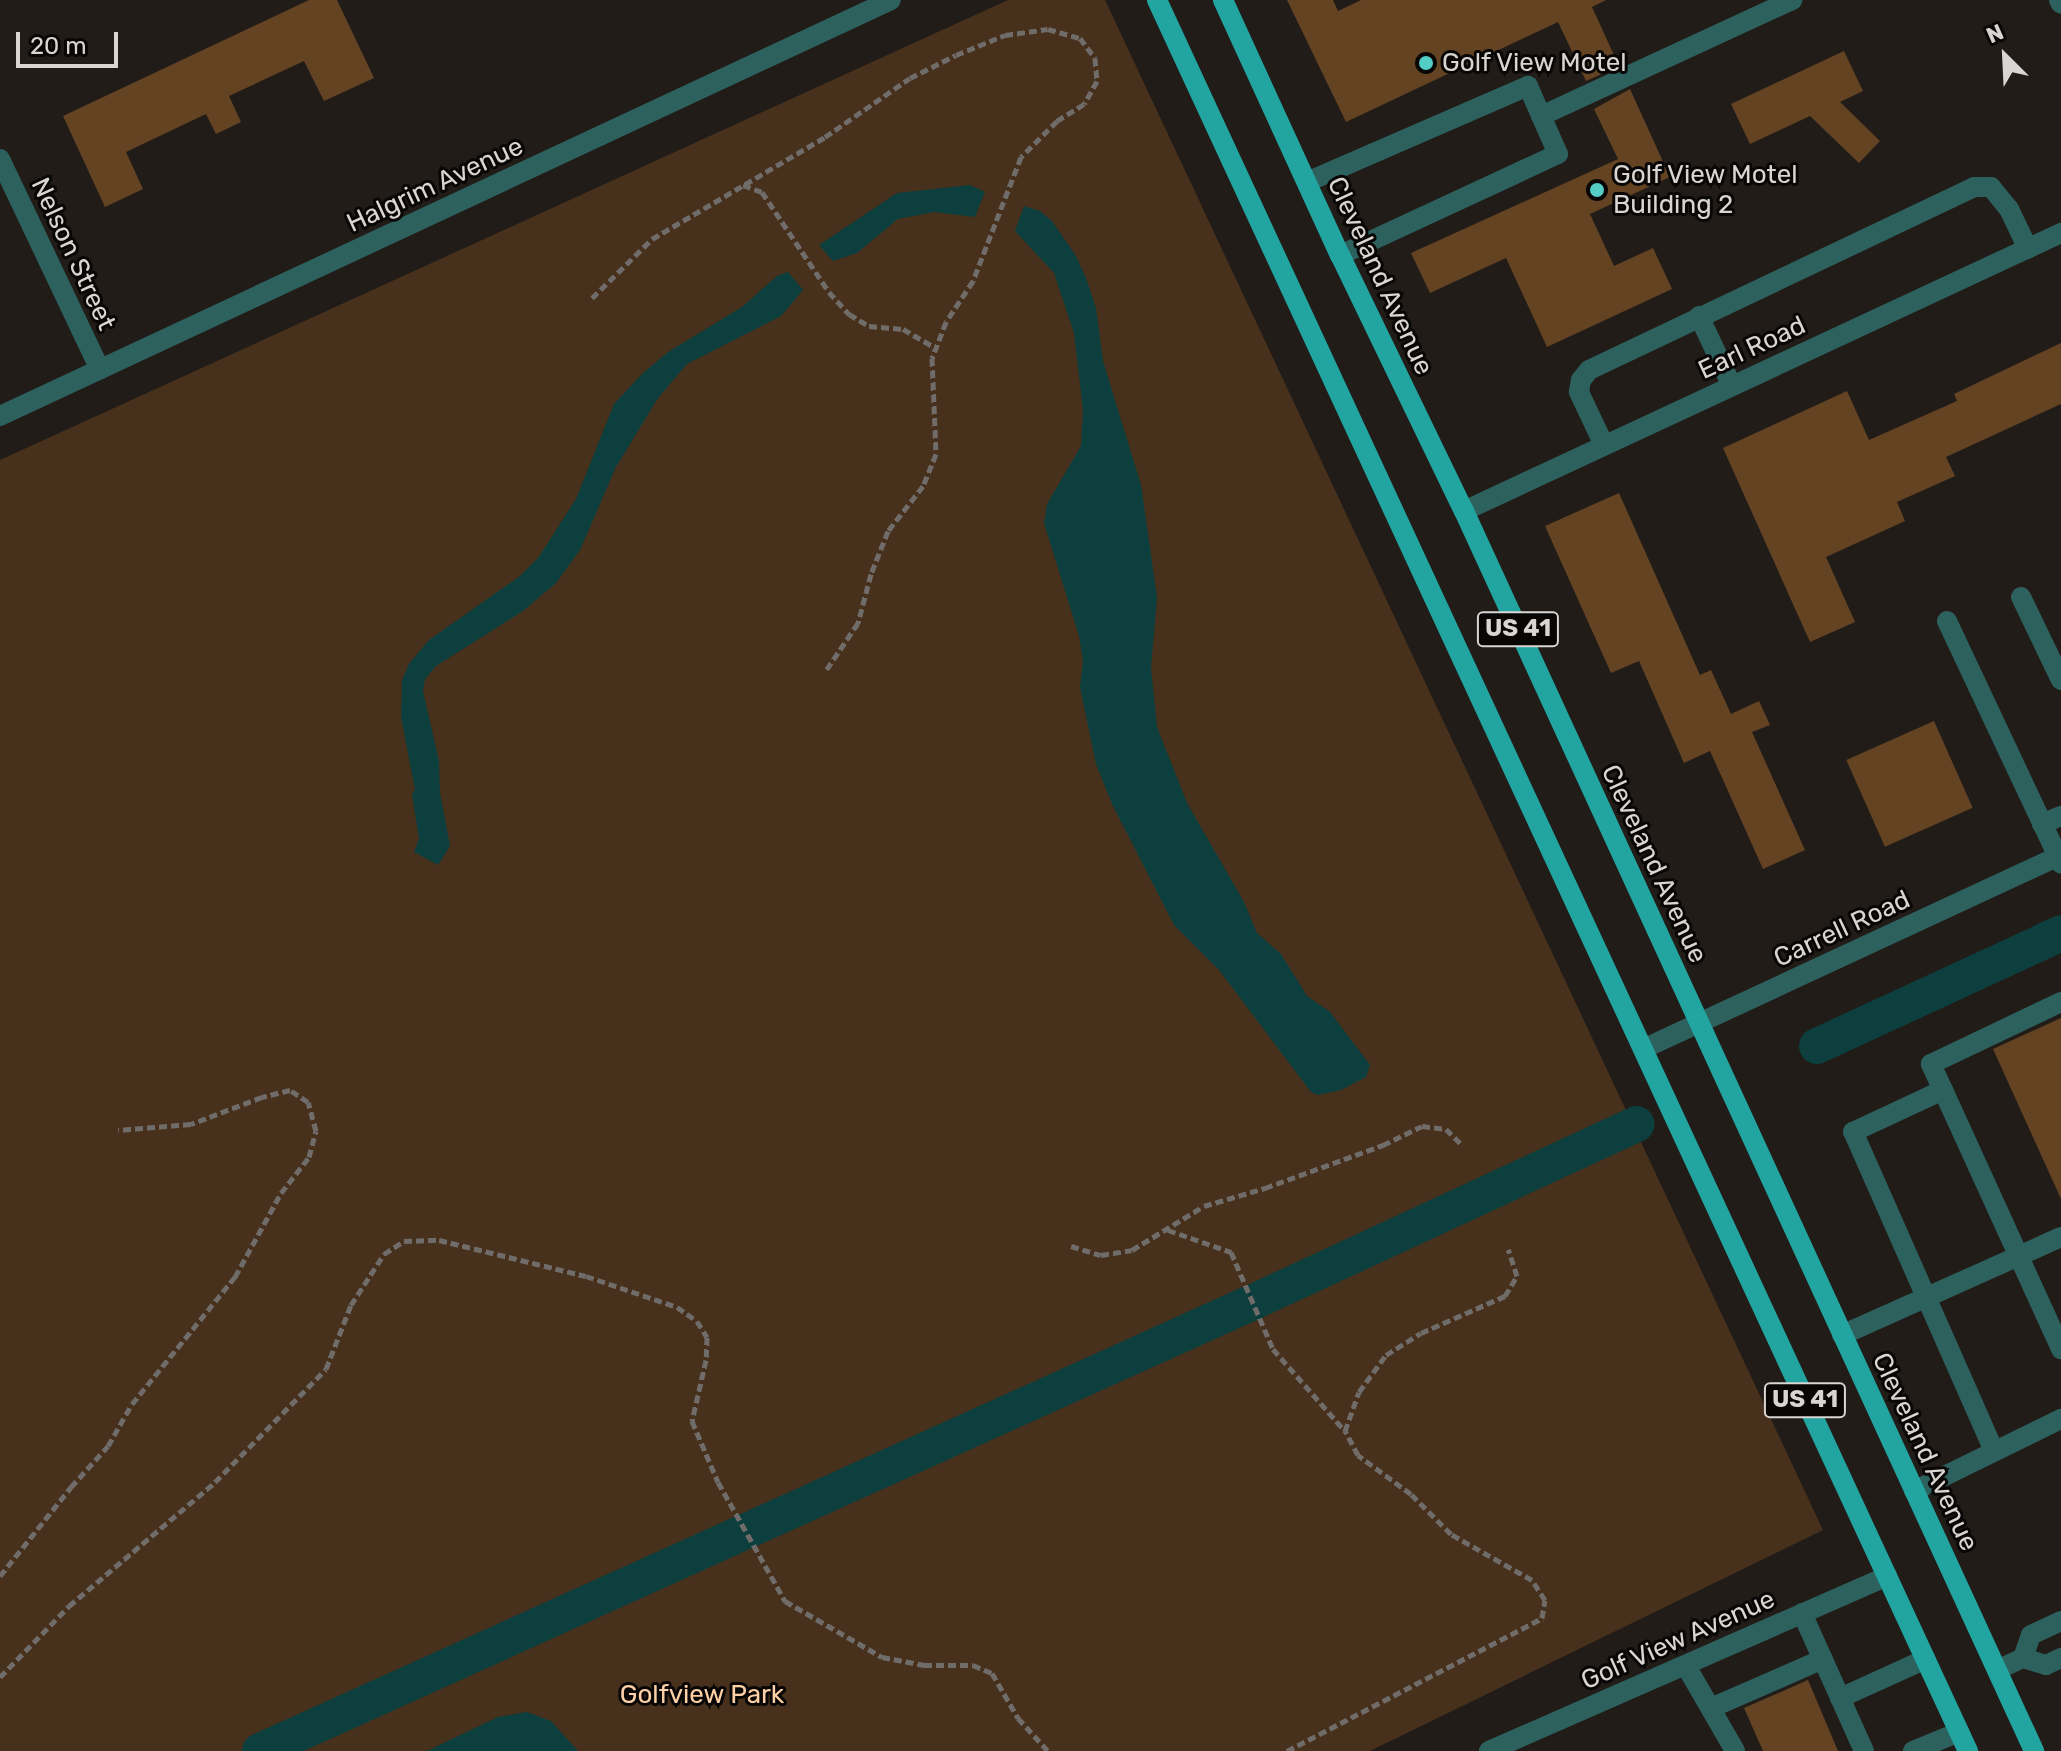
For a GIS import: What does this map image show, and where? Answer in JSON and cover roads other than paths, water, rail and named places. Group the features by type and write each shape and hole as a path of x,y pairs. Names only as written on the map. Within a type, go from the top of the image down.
{"main road":[{"name":"US 41","path":"1157,0 1968,1751"},
{"name":"Cleveland Avenue","path":"1227,2 1340,255 1464,511 2034,1751"}],"street":[{"name":"Halgrim Avenue","path":"0,416 860,7 891,0"},
{"path":"1541,116 1792,0"},
{"path":"1307,182 1528,86 1558,154 1340,255"},
{"name":"Nelson Street","path":"0,159 100,370"},
{"path":"1604,445 1579,392 1581,380 1589,370 1974,187 1991,187 2009,209 2028,249"},
{"name":"Earl Road","path":"1464,511 2061,233"},
{"path":"1699,316 1732,386"},
{"path":"2021,597 2061,680"},
{"path":"1947,621 2052,820 2060,858"},
{"name":"Carrell Road","path":"1643,1049 2060,858"},
{"path":"2061,1002 1931,1064 2061,1349"},
{"path":"1943,1090 1853,1132 1994,1451"},
{"path":"1842,1335 2061,1237"},
{"path":"1914,1491 2061,1419"},
{"name":"Golf View Avenue","path":"1489,1751 1887,1576"},
{"path":"1802,1613 1864,1751"},
{"path":"2023,1658 2031,1635 2061,1621"},
{"path":"1997,1670 2023,1658 2046,1665 2061,1658"},
{"path":"1711,1708 1823,1659"},
{"path":"1840,1698 1926,1659"},
{"path":"1686,1666 1735,1751"},
{"path":"1913,1751 1959,1732"}],"water":[{"path":"970,185 985,192 975,217 934,212 898,219 857,253 833,261 819,245 897,193"},
{"path":"1024,206 1040,211 1052,221 1076,256 1096,308 1103,361 1141,485 1157,597 1151,668 1157,727 1187,803 1244,902 1257,933 1281,954 1307,996 1330,1012 1370,1065 1366,1077 1341,1090 1318,1095 1311,1092 1219,970 1174,925 1112,804 1096,764 1080,687 1083,661 1079,636 1044,523 1047,504 1081,446 1083,410 1074,333 1054,273 1015,231"},
{"path":"788,272 803,290 781,316 687,364 658,398 616,467 580,550 556,583 523,611 436,666 425,679 423,691 439,761 440,793 450,846 438,865 414,852 419,839 412,794 415,790 401,717 402,680 409,664 429,640 520,576 538,558 576,499 614,404 642,374 668,352 742,307 777,276"},
{"path":"527,1712 551,1721 578,1751 427,1751 498,1717"}],"waterway":[{"path":"1817,1046 2061,933"},
{"path":"260,1751 1251,1303 1636,1124"}],"place":[{"name":"Golf View Motel","path":"1426,63"},
{"name":"Golf View Motel Building 2","path":"1597,190"}],"park label":[{"name":"Golfview Park","path":"702,1695"}]}
